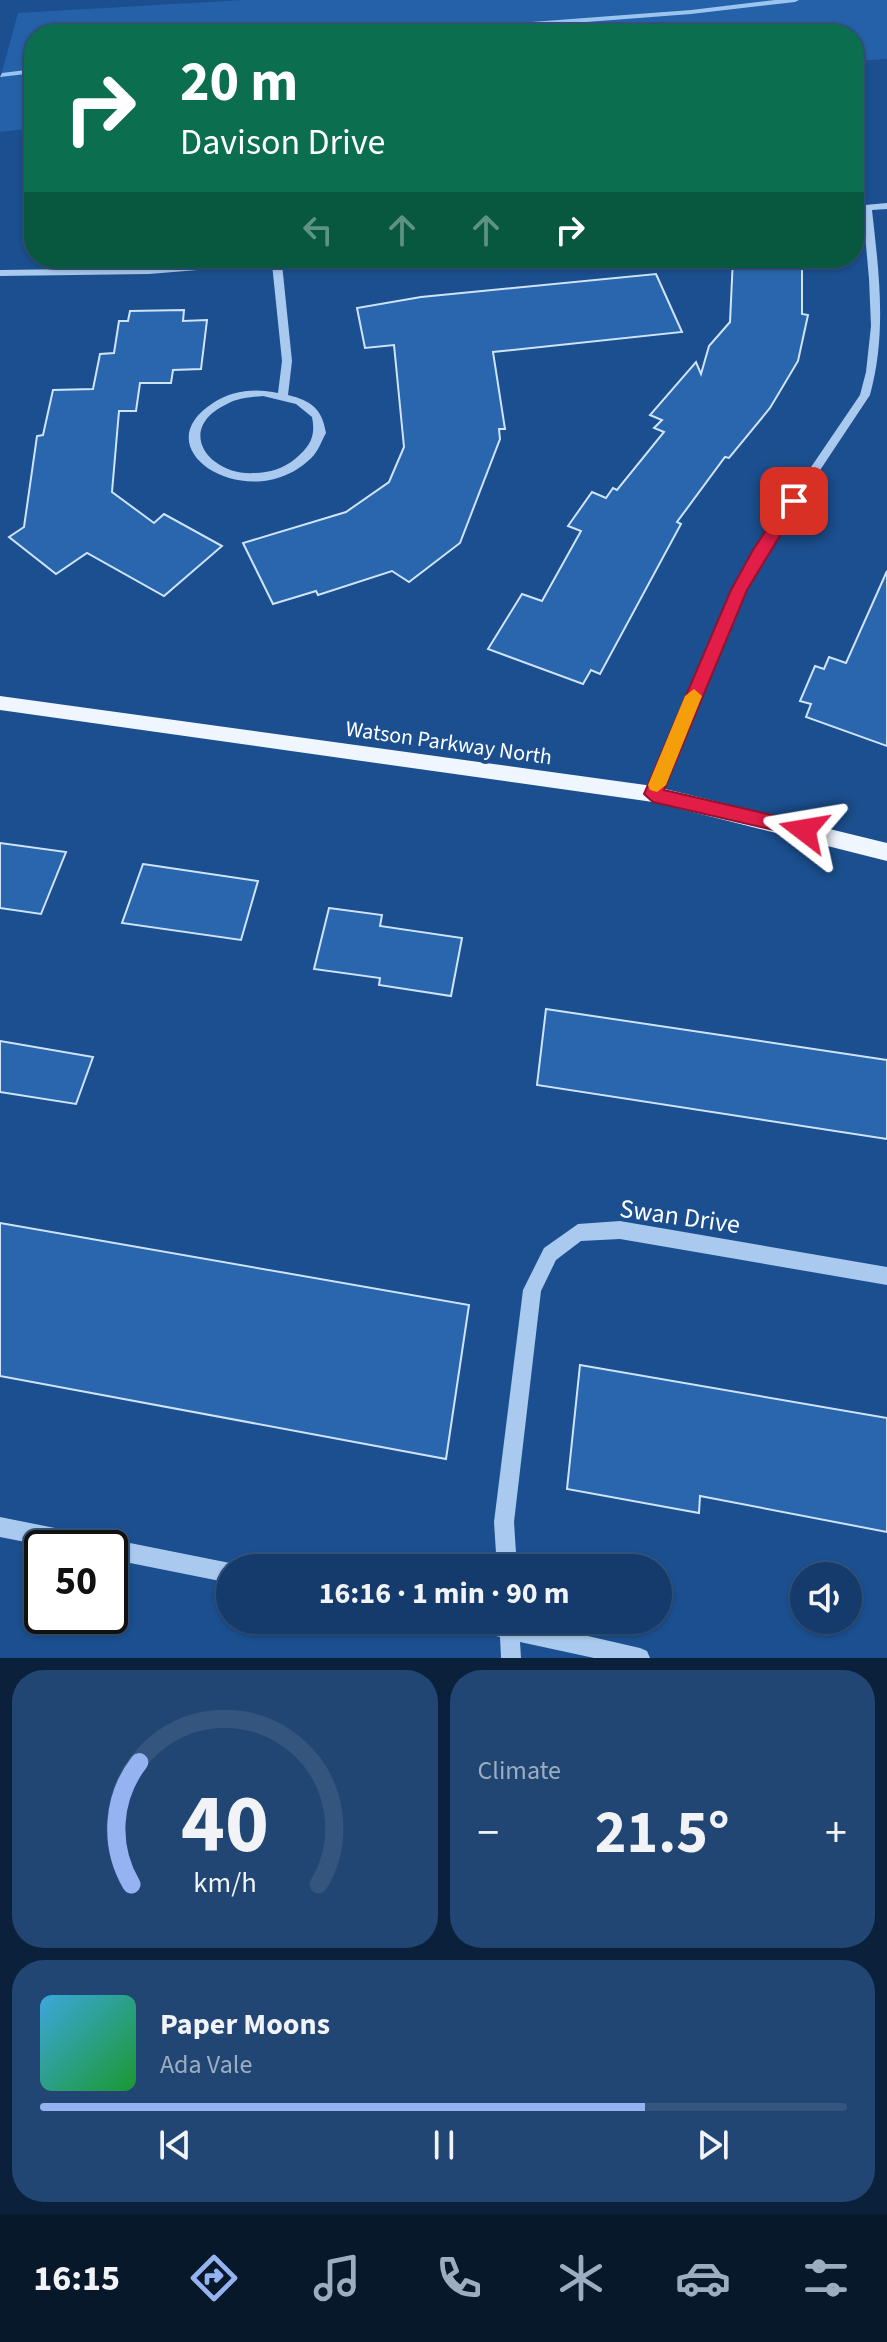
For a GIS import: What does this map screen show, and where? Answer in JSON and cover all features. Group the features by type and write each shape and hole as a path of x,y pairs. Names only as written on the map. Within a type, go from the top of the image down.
{"main road":[{"name":"Watson Parkway North","path":"0,703 653,794 887,852"}],"street":[{"path":"864,209 887,206"},
{"path":"653,794 739,590 758,554 865,395 872,373 877,326 864,237"},
{"path":"0,273 192,268"},
{"path":"278,268 287,361 283,395"},
{"path":"243,395 283,395 301,401 314,411 321,424 321,438 301,464 271,474 238,476 219,471 195,450 193,436 198,422 216,406 243,395"},
{"name":"Swan Drive","path":"506,1554 504,1522 532,1290 550,1254 578,1233 620,1230 887,1276"},
{"path":"0,1527 24,1532"},
{"path":"128,1553 216,1570"},
{"path":"510,1634 511,1658"},
{"path":"548,1634 640,1658"}],"shaded area":[{"path":"243,0 887,0 887,59 864,60 864,24 24,24 24,129 0,132 0,79 18,13"}],"building":[{"path":"733,268 802,268 802,314 808,315 798,361 770,408 729,458 725,457 677,522 681,524 600,674 591,670 583,684 488,649 522,594 542,601 581,531 568,526 592,492 606,498 613,488 617,490 664,432 654,428 662,420 650,415 696,362 701,374 709,346 730,322"},
{"path":"656,274 682,332 493,352 505,429 499,429 500,439 460,543 409,582 392,571 318,595 316,591 273,604 243,543 346,512 389,482 404,447 394,345 365,348 357,308 421,297"},
{"path":"184,310 183,321 207,320 201,369 173,370 171,383 140,383 136,411 119,411 112,492 154,523 164,514 222,546 164,596 87,553 56,574 9,537 24,527 37,436 43,435 53,390 93,389 100,354 114,353 119,321 128,321 130,311"},
{"path":"887,571 887,746 806,717 811,704 800,701 815,666 824,669 829,657 846,663"},
{"path":"0,843 66,852 41,914 0,908"},
{"path":"143,864 258,881 241,940 122,923"},
{"path":"329,908 382,915 380,926 462,938 451,996 379,985 380,978 314,969"},
{"path":"546,1009 887,1060 887,1139 537,1085"},
{"path":"0,1041 93,1057 76,1104 0,1092"},
{"path":"0,1223 469,1305 446,1459 0,1376"},
{"path":"580,1365 887,1418 887,1532 700,1496 699,1513 567,1489"}],"waterway":[{"path":"532,24 691,12 795,0"},
{"path":"2,75 24,72"}],"slow traffic":[{"path":"657,785 694,696"}],"route":[{"path":"794,501 758,554 739,590 653,794 804,830"}]}
